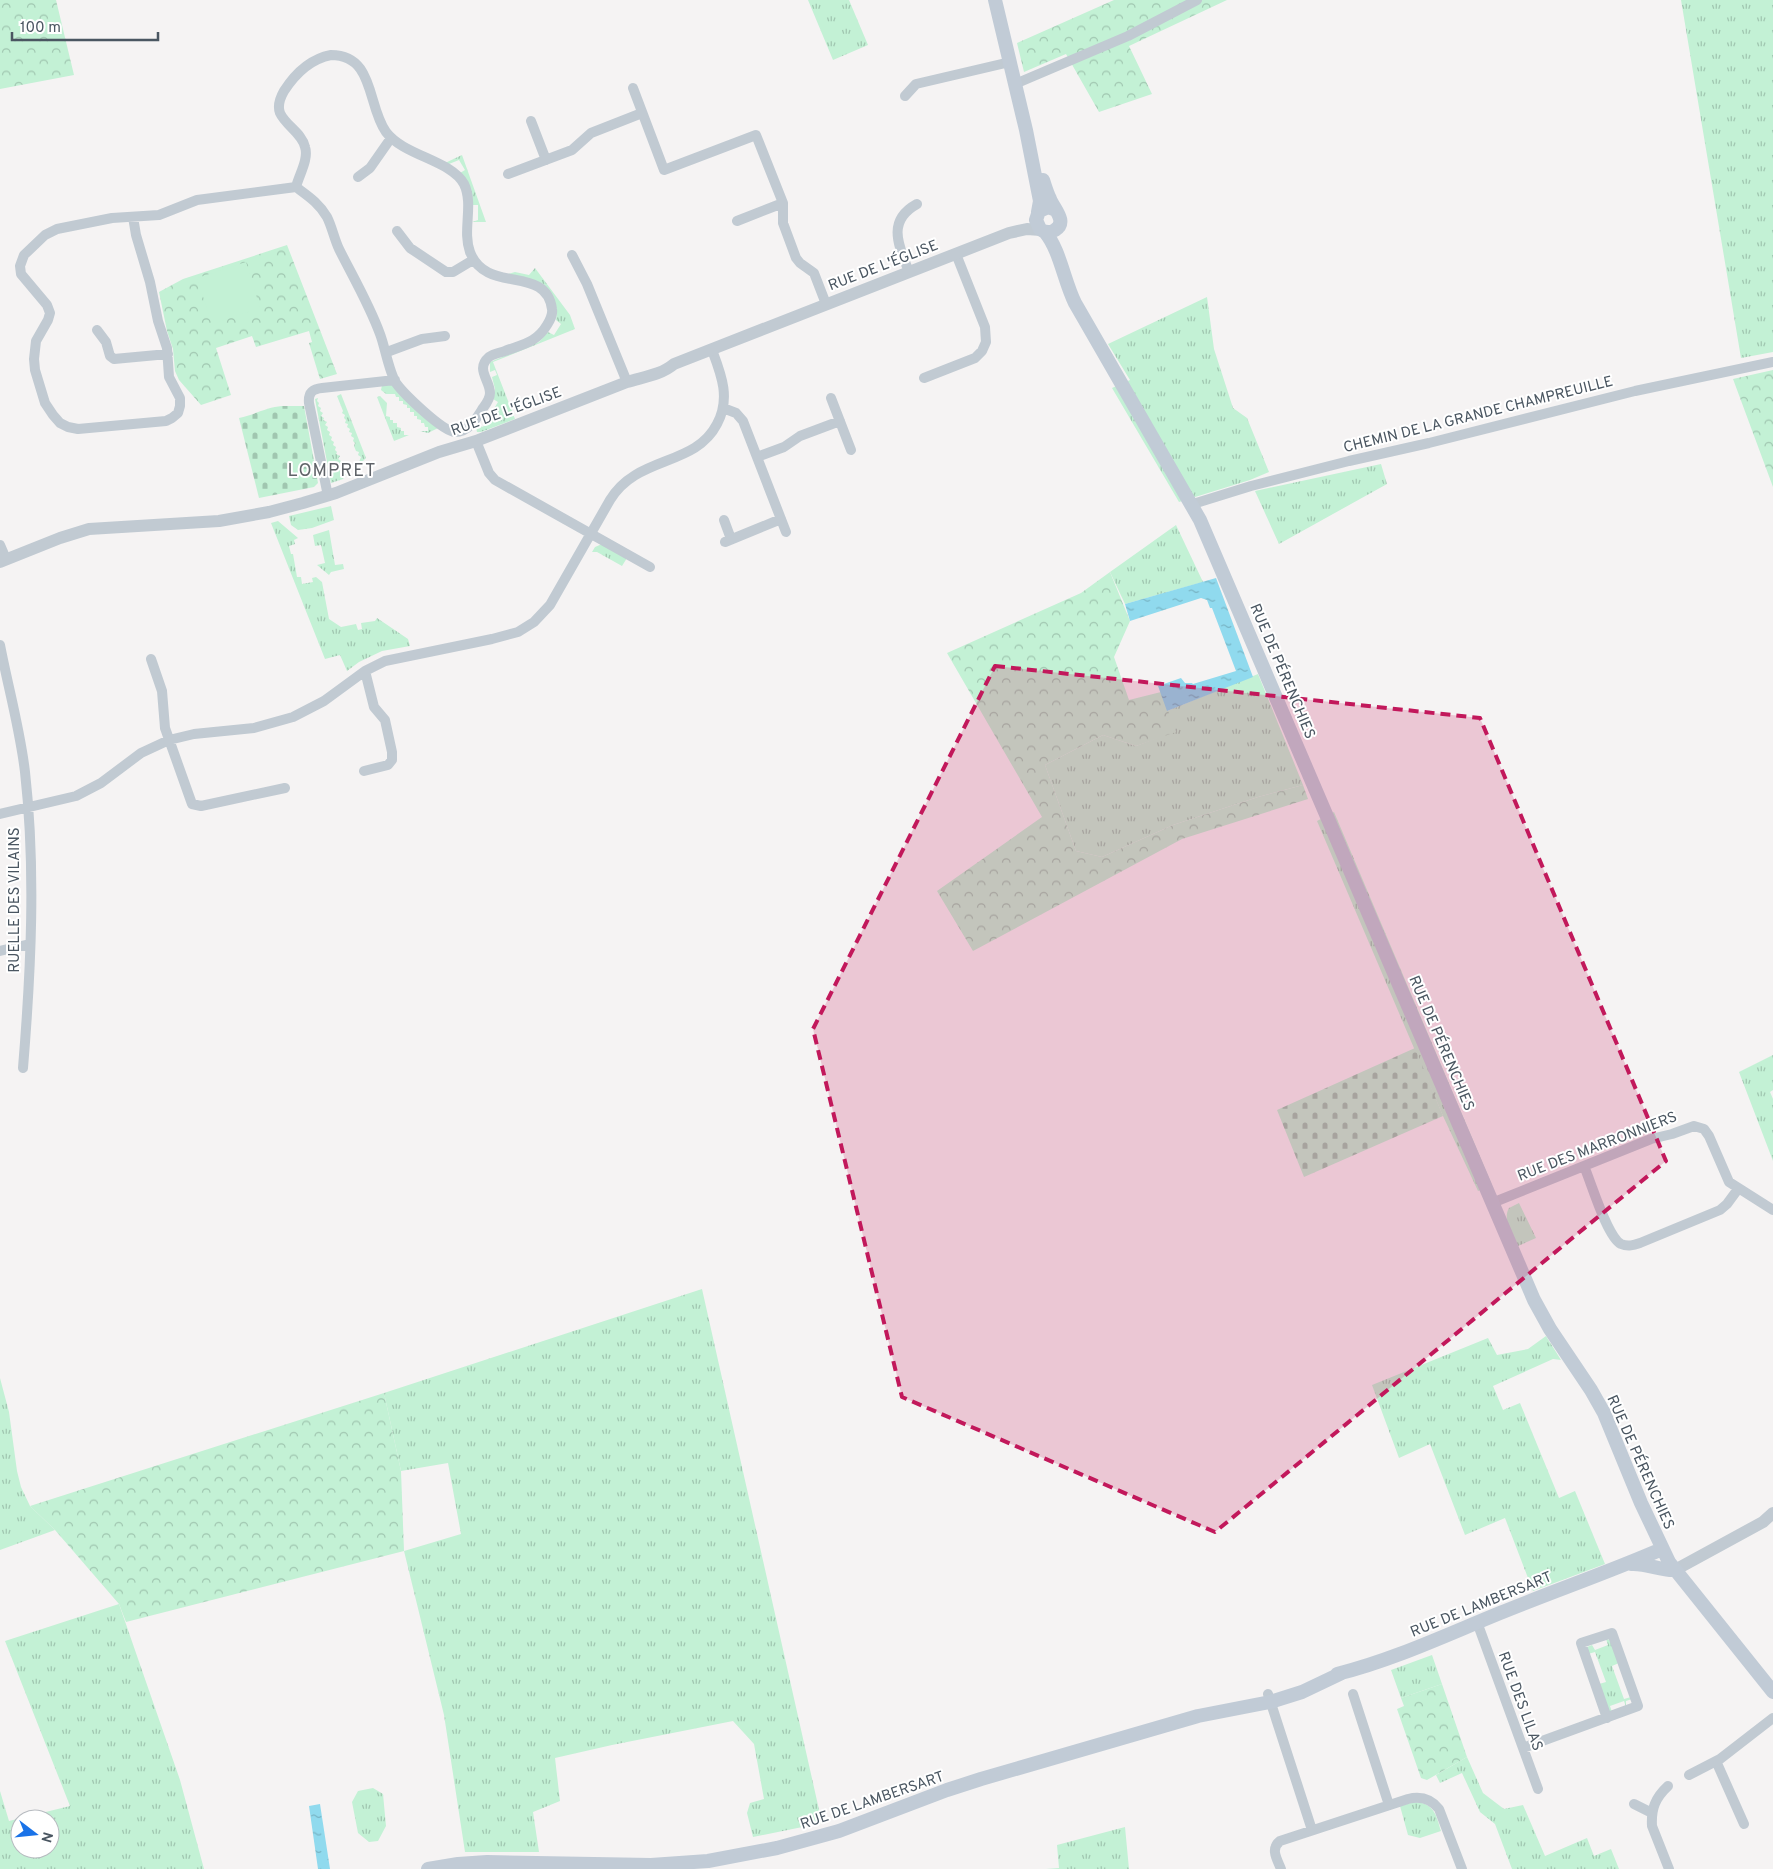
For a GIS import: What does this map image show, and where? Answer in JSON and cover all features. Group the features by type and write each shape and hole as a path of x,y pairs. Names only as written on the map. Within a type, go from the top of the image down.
{"main road":[{"path":"995,0 1026,130 1039,197 1036,224 1052,242 1072,296 1086,320"},
{"path":"1026,130 1047,192 1058,215 1065,256 1076,295 1086,320"},
{"path":"1037,214 1046,207 1058,215"},
{"path":"1043,231 1051,232 1057,229 1058,215"},
{"name":"RUE DE PÉRENCHIES","path":"1086,320 1193,504 1540,1311 1604,1413 1662,1549 1675,1570 1773,1692"},
{"name":"RUE DE LAMBERSART","path":"428,1869 487,1862 671,1865 746,1854 839,1831 947,1790 1198,1716 1269,1698 1302,1692 1344,1672 1390,1658 1662,1549"},
{"name":"RUE DE LAMBERSART","path":"1628,1564 1642,1564 1675,1570"}],"street":[{"path":"1015,84 1128,36 1198,0"},
{"path":"133,217 136,235 168,354 169,377 181,402 179,410 175,416 166,420 84,428 68,427 60,423 45,403 35,370 35,348 50,313 47,305 21,274 20,266 24,255 45,235 57,229 112,218 165,213 196,200 296,187 314,201 327,217 338,246 375,321 395,380 424,412 446,428 454,432 468,428 476,420 489,398 489,388 483,373 483,366 486,360 495,354 536,339 542,333 552,313 548,298 534,284 527,281 494,276 482,269 473,260 468,245 467,193 462,180 448,169 418,155 391,138 383,126 364,75 357,64 350,59 336,55 317,59 294,76 278,105 280,114 301,137 306,149 296,187"},
{"path":"905,96 916,84 1010,62"},
{"path":"633,88 664,170 756,134 783,203 783,223 796,258 814,273 826,304"},
{"path":"508,174 574,149 591,133 642,113"},
{"path":"530,121 546,160"},
{"path":"358,177 370,168 391,138"},
{"path":"737,221 783,203"},
{"path":"909,272 898,243 898,229 905,212 917,204"},
{"name":"RUE DE L'ÉGLISE","path":"1010,233 1037,214"},
{"name":"RUE DE L'ÉGLISE","path":"3,560 89,529 219,521 270,512 328,496 439,452 475,442 627,382 668,369 674,364 1010,233 1027,229 1043,231"},
{"path":"397,231 410,248 446,272 453,272 473,260"},
{"path":"572,254 587,284 627,382"},
{"path":"924,378 975,358 982,351 986,342 985,327 956,254"},
{"path":"98,330 106,342 110,356 114,359 168,354"},
{"path":"387,352 422,339 445,336"},
{"path":"0,814 63,800 83,793 101,783 141,753 169,740 194,734 254,728 285,720 324,701 365,671 391,659 492,639 512,634 528,626 550,605 621,485 644,469 691,450 704,442 716,425 723,408 724,396 723,378 712,350"},
{"name":"CHEMIN DE LA GRANDE CHAMPREUILLE","path":"1193,504 1251,486 1349,461 1429,443 1635,391 1773,362"},
{"path":"328,496 309,399 310,392 317,388 395,380"},
{"path":"832,398 851,450"},
{"path":"723,408 736,413 742,418 786,532"},
{"path":"757,457 784,446 800,436 840,421"},
{"path":"468,428 489,474 495,480 650,567"},
{"path":"724,520 728,540 781,519"},
{"path":"0,544 3,560"},
{"name":"RUELLE DES VILAINS","path":"0,644 24,770 28,807 31,867 30,981 23,1068"},
{"path":"151,659 162,691 164,724 184,779 189,799 194,805 200,806 285,788"},
{"path":"364,771 388,765 393,756 385,720 372,702 365,671"},
{"path":"0,951 30,944"},
{"name":"RUE DES MARRONNIERS","path":"1492,1203 1651,1140 1697,1126 1704,1129 1709,1136 1726,1178 1738,1189"},
{"path":"1584,1166 1612,1235 1621,1244 1640,1243 1720,1210 1738,1189 1773,1210"},
{"path":"1675,1570 1763,1522 1773,1513"},
{"name":"RUE DES LILAS","path":"1477,1622 1538,1789"},
{"path":"1523,1748 1607,1718 1638,1706 1612,1633 1581,1644 1607,1718"},
{"path":"1353,1694 1389,1805"},
{"path":"1269,1698 1312,1830"},
{"path":"1689,1775 1716,1761 1773,1718"},
{"path":"1716,1761 1744,1824"},
{"path":"1668,1786 1658,1796 1652,1813 1652,1826 1669,1869"},
{"path":"1281,1869 1274,1852 1280,1841 1389,1805 1413,1798 1423,1798 1433,1802 1442,1815 1462,1869"},
{"path":"1634,1804 1652,1813"}],"highlighted area":[{"path":"995,666 1480,718 1666,1161 1215,1532 902,1397 813,1029"}],"green space":[{"path":"0,0 56,0 74,75 0,89"},
{"path":"808,0 849,0 868,45 833,60"},
{"path":"1114,0 1227,0 1129,46 1152,94 1099,112 1066,54 1024,72 1017,43"},
{"path":"1681,0 1773,0 1773,352 1741,358"},
{"path":"462,155 486,222 472,222 478,220 478,205 472,205 460,173 465,170 459,160 449,164 445,163"},
{"path":"287,245 337,374 320,379 309,343 312,342 309,331 256,347 252,336 216,348 231,395 201,405 179,380 175,371 173,349 167,331 159,292 183,279"},
{"path":"246,262 260,308 212,324 197,278"},
{"path":"535,268 570,315 575,329 493,362 515,419 477,432 476,427 478,424 483,427 498,402 493,399 495,389 492,377 497,375 495,370 490,372 490,362 539,342 548,332 554,335 561,324 556,320 557,311 553,300 508,274 515,272 529,275"},
{"path":"1207,297 1214,349 1233,408 1247,418 1269,472 1250,480 1179,502 1112,388 1130,380 1108,344"},
{"path":"1773,370 1773,487 1733,379"},
{"path":"390,384 438,428 428,433 420,431 428,431 428,427 425,427 421,420 417,419 417,416 414,416 414,412 410,412 410,408 403,404 403,401 399,401 399,397 396,397 395,394 386,394 381,390 382,385"},
{"path":"341,394 366,458 357,467 361,457 354,446 354,438 351,436 352,433 349,432 348,424 345,423 345,415 342,413 343,411 337,396"},
{"path":"380,396 387,403 386,416 393,420 393,423 397,423 397,427 404,431 404,435 409,435 394,441 377,397"},
{"path":"318,398 318,406 323,413 321,416 327,422 325,425 330,432 329,435 332,437 331,440 334,442 333,445 336,447 336,454 340,456 338,459 341,461 340,464 350,468 343,479 331,483 315,399"},
{"path":"282,406 304,406 318,483 314,487 259,498 239,418"},
{"path":"1381,464 1387,484 1279,544 1255,491"},
{"path":"331,506 334,520 312,528 298,530 291,525 289,516"},
{"path":"278,521 298,538 294,540 295,544 289,546 291,554 293,554 297,577 301,577 302,584 313,582 312,578 316,577 322,582 329,619 341,627 356,624 358,630 362,629 361,623 375,621 377,618 408,639 410,646 382,651 359,662 347,671 340,655 325,659 271,523"},
{"path":"1176,525 1203,582 1125,604 1110,572"},
{"path":"329,530 335,565 343,564 344,569 331,572 329,575 317,565 325,563 321,545 315,546 313,535"},
{"path":"602,544 627,558 622,566 597,552 592,552 595,547"},
{"path":"1110,572 1130,621 1114,657 1129,700 1161,692 1176,732 1136,746 1103,735 1045,765 1076,851 1102,857 1173,825 1258,797 1303,785 1308,799 1182,839 973,951 937,891 1042,817 947,653 1081,593"},
{"path":"1258,674 1303,785 1258,797 1173,825 1102,857 1076,851 1045,765 1103,735 1136,746 1175,731 1167,711"},
{"path":"1334,812 1492,1185 1478,1191 1443,1116 1317,821"},
{"path":"1415,1048 1443,1116 1304,1177 1277,1110"},
{"path":"1773,1055 1773,1090 1770,1092 1773,1099 1773,1161 1739,1072"},
{"path":"1519,1203 1536,1238 1518,1246 1507,1222 1507,1213 1509,1208"},
{"path":"702,1289 822,1823 753,1837 747,1813 750,1803 764,1799 754,1744 733,1721 555,1758 560,1801 533,1812 539,1852 465,1852 444,1715 404,1551 461,1534 448,1463 401,1471 384,1393"},
{"path":"1546,1336 1561,1360 1553,1359 1493,1386 1503,1410 1520,1403 1559,1498 1575,1491 1605,1564 1533,1591 1505,1518 1465,1535 1430,1444 1399,1458 1372,1385 1488,1338 1497,1355 1528,1349"},
{"path":"0,1378 9,1412 21,1487 30,1506 55,1530 0,1550"},
{"path":"384,1393 401,1471 404,1551 126,1622 119,1604 55,1530 30,1506"},
{"path":"119,1604 180,1780 204,1869 0,1869 0,1791 10,1821 10,1859 60,1859 60,1809 58,1809 70,1806 5,1641"},
{"path":"1606,1639 1611,1640 1619,1663 1612,1666 1624,1699 1631,1697 1632,1699 1626,1701 1626,1707 1624,1701 1610,1706 1612,1712 1609,1712 1599,1684 1606,1682 1595,1652 1588,1654 1587,1647 1592,1645 1595,1650 1608,1645"},
{"path":"1432,1655 1442,1684 1401,1698 1391,1670"},
{"path":"1442,1684 1467,1757 1427,1780 1421,1778 1397,1709 1404,1706 1401,1698"},
{"path":"1467,1757 1483,1793 1504,1809 1523,1805 1545,1856 1587,1838 1594,1856 1611,1849 1619,1869 1512,1869 1495,1824 1480,1812 1462,1773 1440,1783 1436,1775"},
{"path":"373,1788 383,1794 386,1826 378,1841 369,1842 358,1833 352,1802 358,1791"},
{"path":"1414,1802 1426,1805 1433,1810 1441,1831 1420,1838 1408,1835 1400,1806"},
{"path":"1125,1827 1129,1869 1046,1869 1059,1868 1057,1845"}],"water":[{"path":"1216,578 1253,677 1167,711 1158,686 1181,678 1185,683 1193,684 1236,671 1212,608 1210,608 1207,600 1201,598 1130,621 1125,604"},
{"path":"320,1804 330,1869 318,1869 309,1806"}],"district":[{"name":"LOMPRET","path":"332,470"}]}
